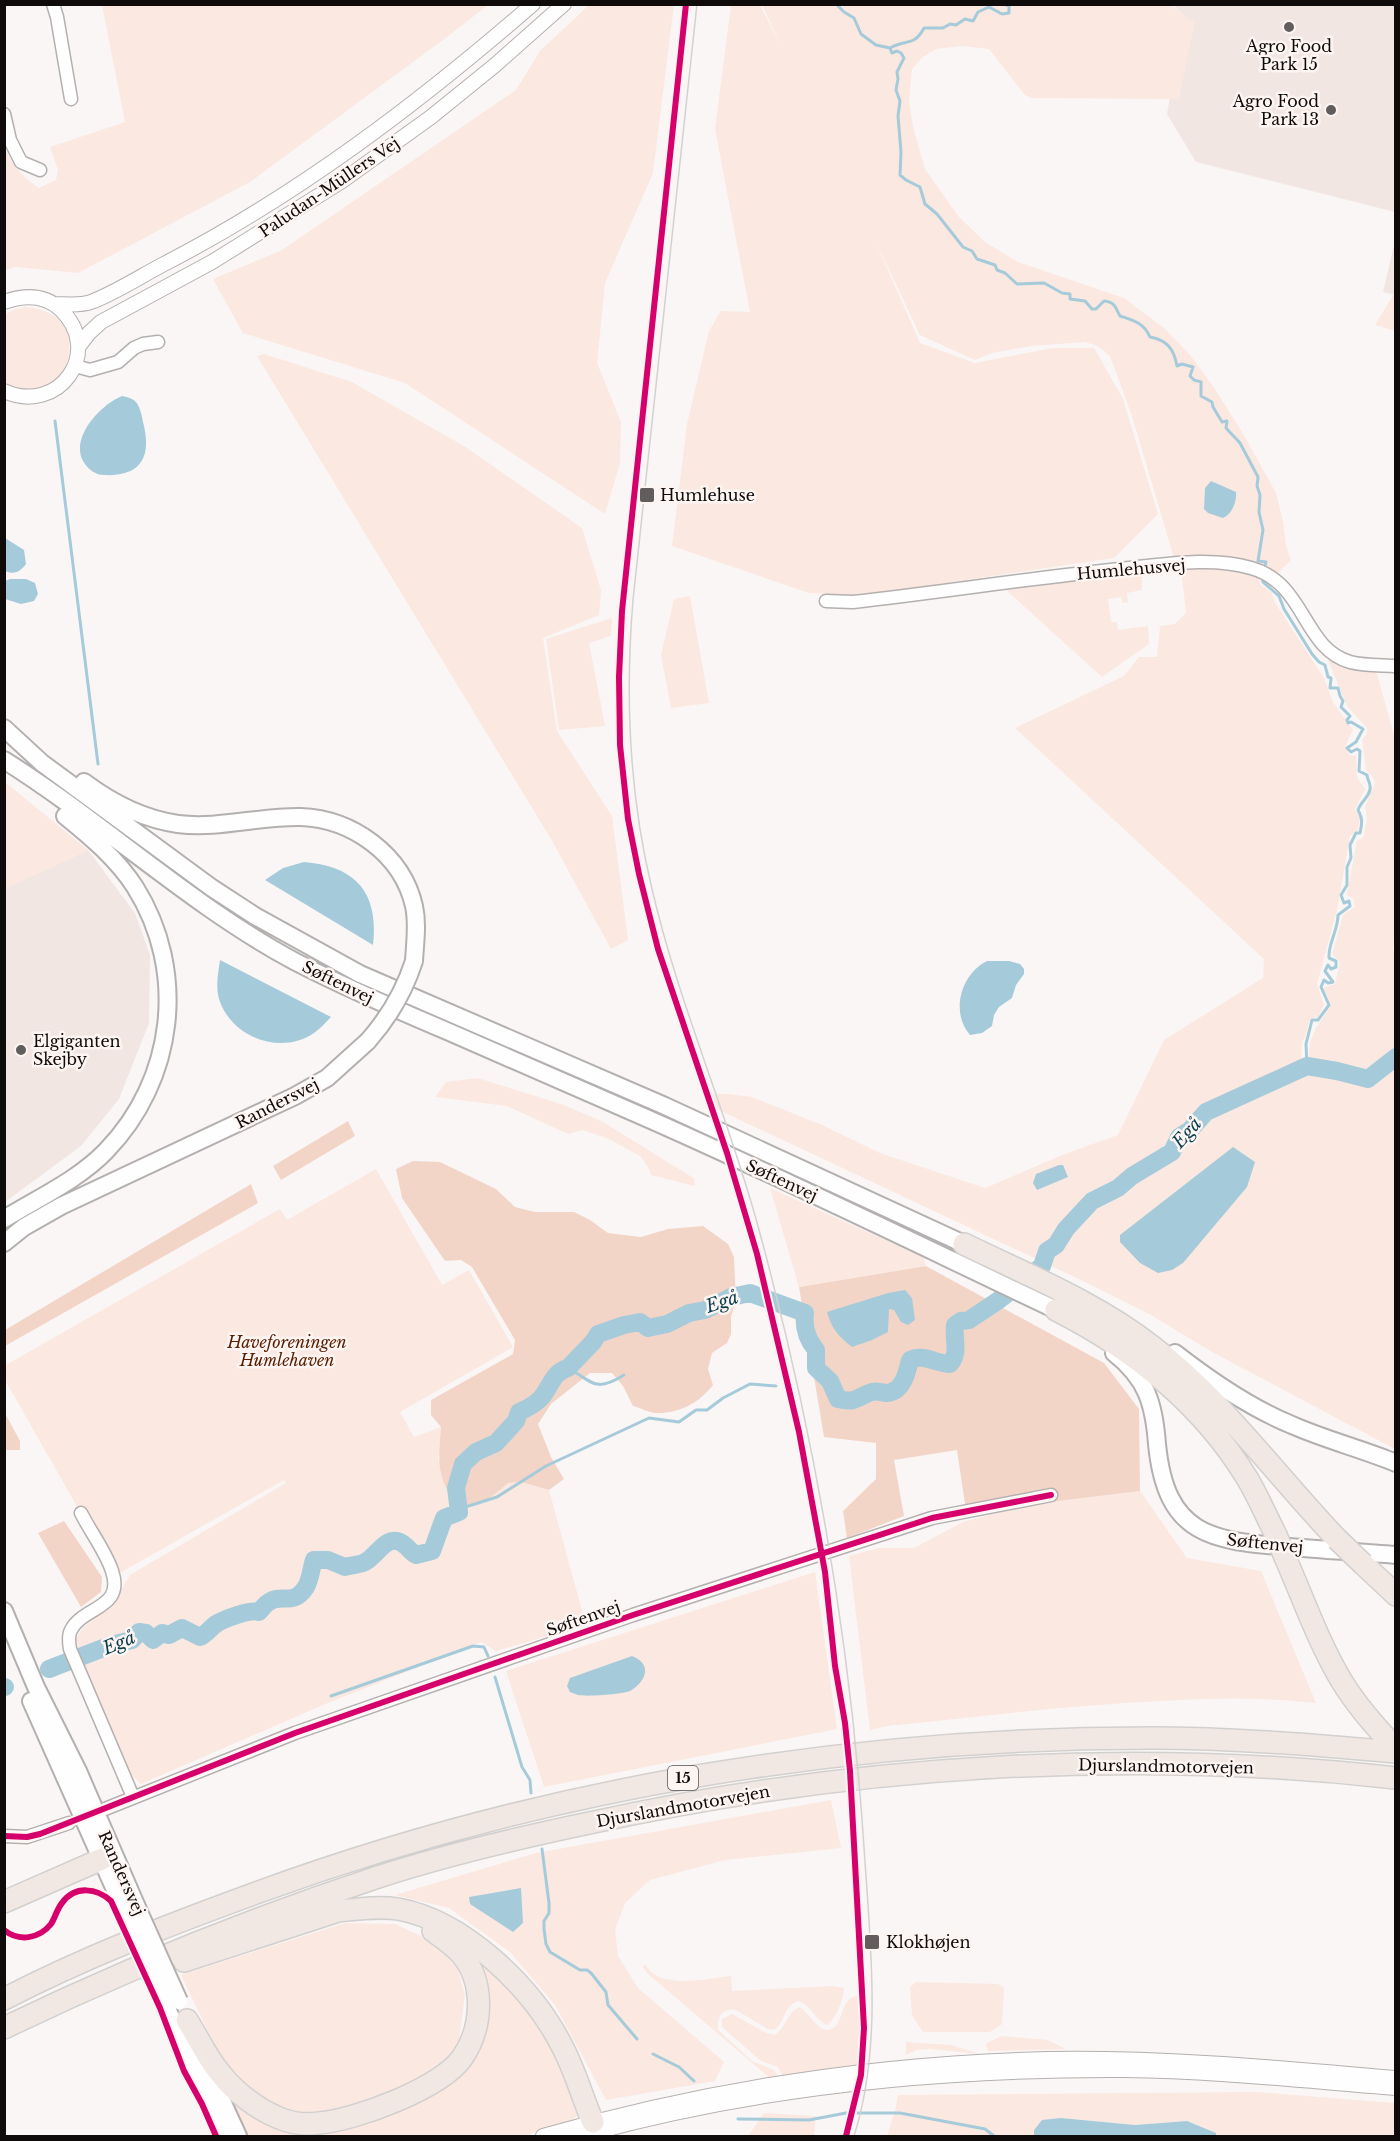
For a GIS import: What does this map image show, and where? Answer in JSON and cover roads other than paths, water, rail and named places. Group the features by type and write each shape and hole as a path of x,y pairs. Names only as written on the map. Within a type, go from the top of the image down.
{"highway":[{"path":"964,1244 985,1261 1064,1301 1128,1329 1176,1366 1220,1410 1337,1539 1395,1595"},
{"path":"1064,1301 1108,1339 1169,1384 1207,1424 1247,1478 1276,1535 1319,1636 1341,1679 1395,1751"},
{"name":"Djurslandmotorvejen","path":"4,1999 136,1939 302,1876 469,1825 654,1783 744,1767 831,1756 1003,1742 1156,1738 1395,1751"},
{"name":"Djurslandmotorvejen","path":"4,2030 67,1997 215,1934 371,1880 487,1847 658,1808 834,1782 926,1772 1083,1763 1239,1766 1395,1778"},
{"path":"4,1902 108,1857"},
{"path":"4,2030 168,1966 338,1911 365,1908 396,1909 428,1917 461,1934 488,1955 514,1980 549,2023 573,2068 590,2130"},
{"path":"177,2009 220,2074 255,2105 280,2119 317,2124 337,2121 373,2110 442,2077 462,2058 474,2035 478,2014 478,1992 471,1970 462,1955 425,1926 396,1917 365,1914 313,1919"}],"main road":[{"name":"Randersvej","path":"4,727 48,755 96,791 145,816 181,824 200,825 301,817 330,820 357,832 383,851 401,876 413,906 416,934 414,961 406,986 396,1006 368,1041 327,1078 295,1096 61,1206 24,1227 4,1243"},
{"name":"Søftenvej","path":"4,727 42,763 212,888 255,916 360,974 676,1111 964,1244"},
{"name":"Søftenvej","path":"4,760 235,925 293,960 355,991 669,1128 985,1261"},
{"path":"4,766 105,850 134,886 152,918 164,956 168,1001 163,1049 150,1088 128,1124 106,1151 81,1172 4,1220"},
{"name":"Søftenvej","path":"1064,1301 1142,1382 1153,1408 1161,1475 1166,1491 1185,1519 1204,1532 1232,1542 1395,1555"},
{"path":"1064,1301 1133,1322 1209,1378 1262,1411 1292,1425 1395,1463"},
{"name":"Randersvej","path":"4,1611 36,1687 78,1771 108,1857"},
{"name":"Randersvej","path":"4,1640 238,2136"},
{"name":"Randersvej","path":"177,2009 223,2136"}],"street":[{"path":"53,4 71,99"},
{"name":"Paludan-Müllers Vej","path":"4,302 32,297 55,304 90,302 224,231 317,174 382,128 464,65 533,4"},
{"name":"Paludan-Müllers Vej","path":"79,346 101,322 212,262 342,181 440,110 494,66 561,6"},
{"path":"4,114 10,140 21,162 40,170"},
{"path":"4,391 15,396 29,398 44,395 63,384 75,366 79,346 76,331 69,317 55,304"},
{"path":"75,366 90,370 118,362 134,348 158,342"},
{"name":"Humlehusvej","path":"826,602 853,602 1043,577 1179,564 1204,562 1237,565 1267,573 1284,585 1318,637 1335,655 1356,663 1395,666"},
{"name":"Søftenvej","path":"105,1809 292,1734 633,1616 932,1518 1051,1495"},
{"path":"81,1513 112,1570 115,1584 113,1594 99,1609 77,1622 70,1632 70,1649 133,1797"},
{"path":"4,1836 27,1837 69,1823"},
{"path":"590,2130 662,2106 772,2085 853,2073 951,2063 1047,2059 1125,2060 1248,2065 1395,2078"},
{"path":"543,2136 590,2130 784,2094 853,2084 954,2074 1126,2070 1246,2076 1395,2088"}],"water":[{"path":"122,396 135,401 139,408 145,434 145,454 135,468 127,472 117,475 98,474 87,466 81,455 80,444 83,434 96,415"},
{"path":"1211,481 1236,492 1233,507 1223,518 1208,513 1204,509 1205,488"},
{"path":"5,538 24,550 26,564 17,572 5,571"},
{"path":"26,579 35,583 38,594 34,601 21,604 5,599 5,581"},
{"path":"304,862 338,869 360,885 368,897 372,911 373,945 265,880 283,868"},
{"path":"220,960 331,1017 314,1033 301,1040 288,1043 260,1040 247,1034 227,1015 218,997"},
{"path":"987,961 1009,961 1020,964 1024,969 1024,974 1016,985 1012,998 999,1007 994,1015 992,1026 982,1033 970,1035 961,1016 961,994 971,975"},
{"path":"1233,1147 1255,1162 1247,1187 1183,1263 1172,1270 1158,1273 1140,1263 1120,1242 1120,1235"},
{"path":"1063,1165 1068,1177 1037,1190 1033,1183 1036,1174"},
{"path":"905,1290 912,1298 915,1320 908,1325 901,1322 894,1310 889,1309 888,1332 852,1347 836,1332 827,1312 888,1293"},
{"path":"632,1656 643,1664 645,1673 640,1683 630,1691 589,1696 570,1692 567,1686 570,1678"},
{"path":"521,1888 523,1923 513,1932 470,1904 469,1897"},
{"path":"1061,2118 1135,2125 1187,2121 1216,2133 1216,2136 1034,2136 1034,2130 1042,2120"}],"waterway":[{"path":"836,4 854,18 861,34 876,45 890,48"},
{"path":"1003,4 1009,6 1009,13 1002,14 989,7 978,12 973,21 965,19 956,25 950,24 943,28 924,28 917,38 890,48 892,53 897,51 904,58 897,72 896,90 900,101 898,116 900,175 920,187 925,204 937,214 963,247 972,251 977,259 995,265 997,270 1005,273 1017,284 1044,283 1062,293 1070,294 1070,299 1085,301 1092,309 1096,309 1104,301 1110,302 1120,316 1138,323 1145,328 1150,337 1161,340 1169,346 1177,366 1182,364 1193,367 1190,376 1201,382 1201,396 1212,402 1222,422 1227,421 1226,428 1240,443 1258,477 1259,512 1263,530 1258,561 1266,562 1265,566"},
{"path":"55,421 98,764"},
{"path":"1262,577 1263,582 1279,596 1284,609 1312,654 1325,665 1328,677 1331,678 1330,688 1338,688 1343,701 1341,707 1350,716 1348,723 1351,722 1363,729 1356,742 1347,748 1351,752 1357,749 1360,751 1359,771 1367,775 1370,785 1369,792 1358,810 1362,821 1360,833 1356,833 1350,845 1351,858 1347,867 1347,885 1341,895 1344,903 1349,901 1350,906 1338,915 1330,947 1329,958 1336,961 1336,967 1331,969 1328,965 1325,971 1333,982 1328,983 1324,980 1321,987 1329,1005 1318,1020 1312,1020 1306,1044 1307,1066"},
{"name":"Egå","path":"49,1669 111,1645 132,1640 139,1632 146,1633 153,1640 162,1633 169,1635 182,1628 200,1637 225,1620 244,1613 259,1612 266,1604 274,1600 296,1597 308,1584 314,1560 328,1560 345,1567 359,1564 368,1560 385,1544 395,1541 402,1543 416,1555 432,1551 444,1518 459,1512 456,1488 463,1464 476,1452 496,1443 516,1421 519,1412 540,1399 558,1373 568,1368 598,1334 624,1325 640,1322 648,1328 667,1324 689,1313 705,1310 731,1297 750,1293 805,1313 806,1333 816,1350 816,1368 830,1381 838,1399 854,1400 874,1391 892,1392 901,1385 910,1360 925,1358 950,1364 955,1355 955,1325 969,1320 999,1300 1042,1266 1047,1251 1056,1245 1066,1229 1092,1201 1118,1188 1132,1176 1172,1152 1179,1137 1190,1130 1206,1112 1307,1066 1368,1079 1396,1057"},
{"path":"568,1368 594,1384 607,1383 624,1375"},
{"path":"459,1509 497,1497 546,1466 649,1418 679,1422 696,1410 707,1410 723,1398 750,1384 776,1386"},
{"path":"331,1696 473,1646 484,1647 488,1656"},
{"path":"495,1677 522,1767 530,1780 531,1793"},
{"path":"542,1849 549,1903 549,1913 544,1921 546,1944 550,1952 580,1970 587,1970 591,1973 606,1992 608,2005 637,2039"},
{"path":"653,2054 679,2067 694,2081"},
{"path":"738,2119 809,2120 846,2113 900,2113 985,2129 994,2136"}],"tram line":[{"path":"697,4 633,600 629,673 631,745 638,817 652,889 688,1013 744,1178 776,1296 812,1452 839,1609 858,1768 871,1956 869,2066 854,2136"}],"place":[{"name":"Agro Food Park 15","path":"1289,27"},
{"name":"Agro Food Park 13","path":"1331,110"},
{"name":"Humlehuse","path":"647,495"},
{"name":"Elgiganten Skejby","path":"21,1050"},
{"name":"Klokhøjen","path":"872,1942"}],"park label":[{"name":"Haveforeningen Humlehaven","path":"287,1351"}]}
